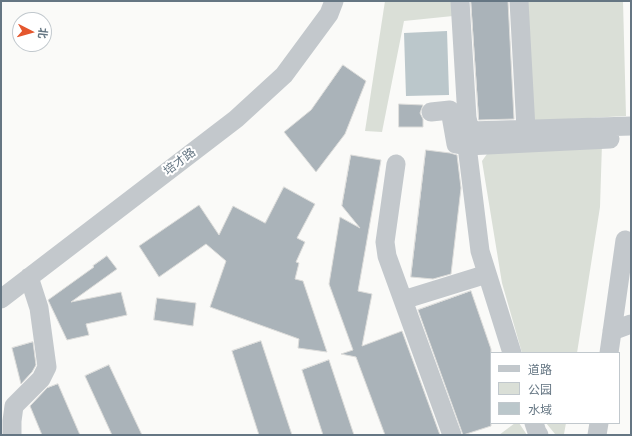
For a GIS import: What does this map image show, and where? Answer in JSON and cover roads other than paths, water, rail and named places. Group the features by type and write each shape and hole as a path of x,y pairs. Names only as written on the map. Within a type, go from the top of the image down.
{"street":[{"name":"培才路","path":"1,299 241,114 284,75 329,14 334,1"},
{"path":"460,1 467,118 470,131 631,126"},
{"path":"520,1 526,129"},
{"path":"431,112 450,110 456,144 467,146 631,138"},
{"path":"467,146 480,251 512,352"},
{"path":"396,164 385,242 387,256 452,435"},
{"path":"608,352 624,240"},
{"path":"403,300 487,274"},
{"path":"12,435 14,406 41,379 47,367 39,308 29,277"},
{"path":"612,331 631,324"},
{"path":"534,424 539,435"},
{"path":"597,435 598,424"}],"water":[{"path":"447,31 449,95 406,96 404,33"}]}
